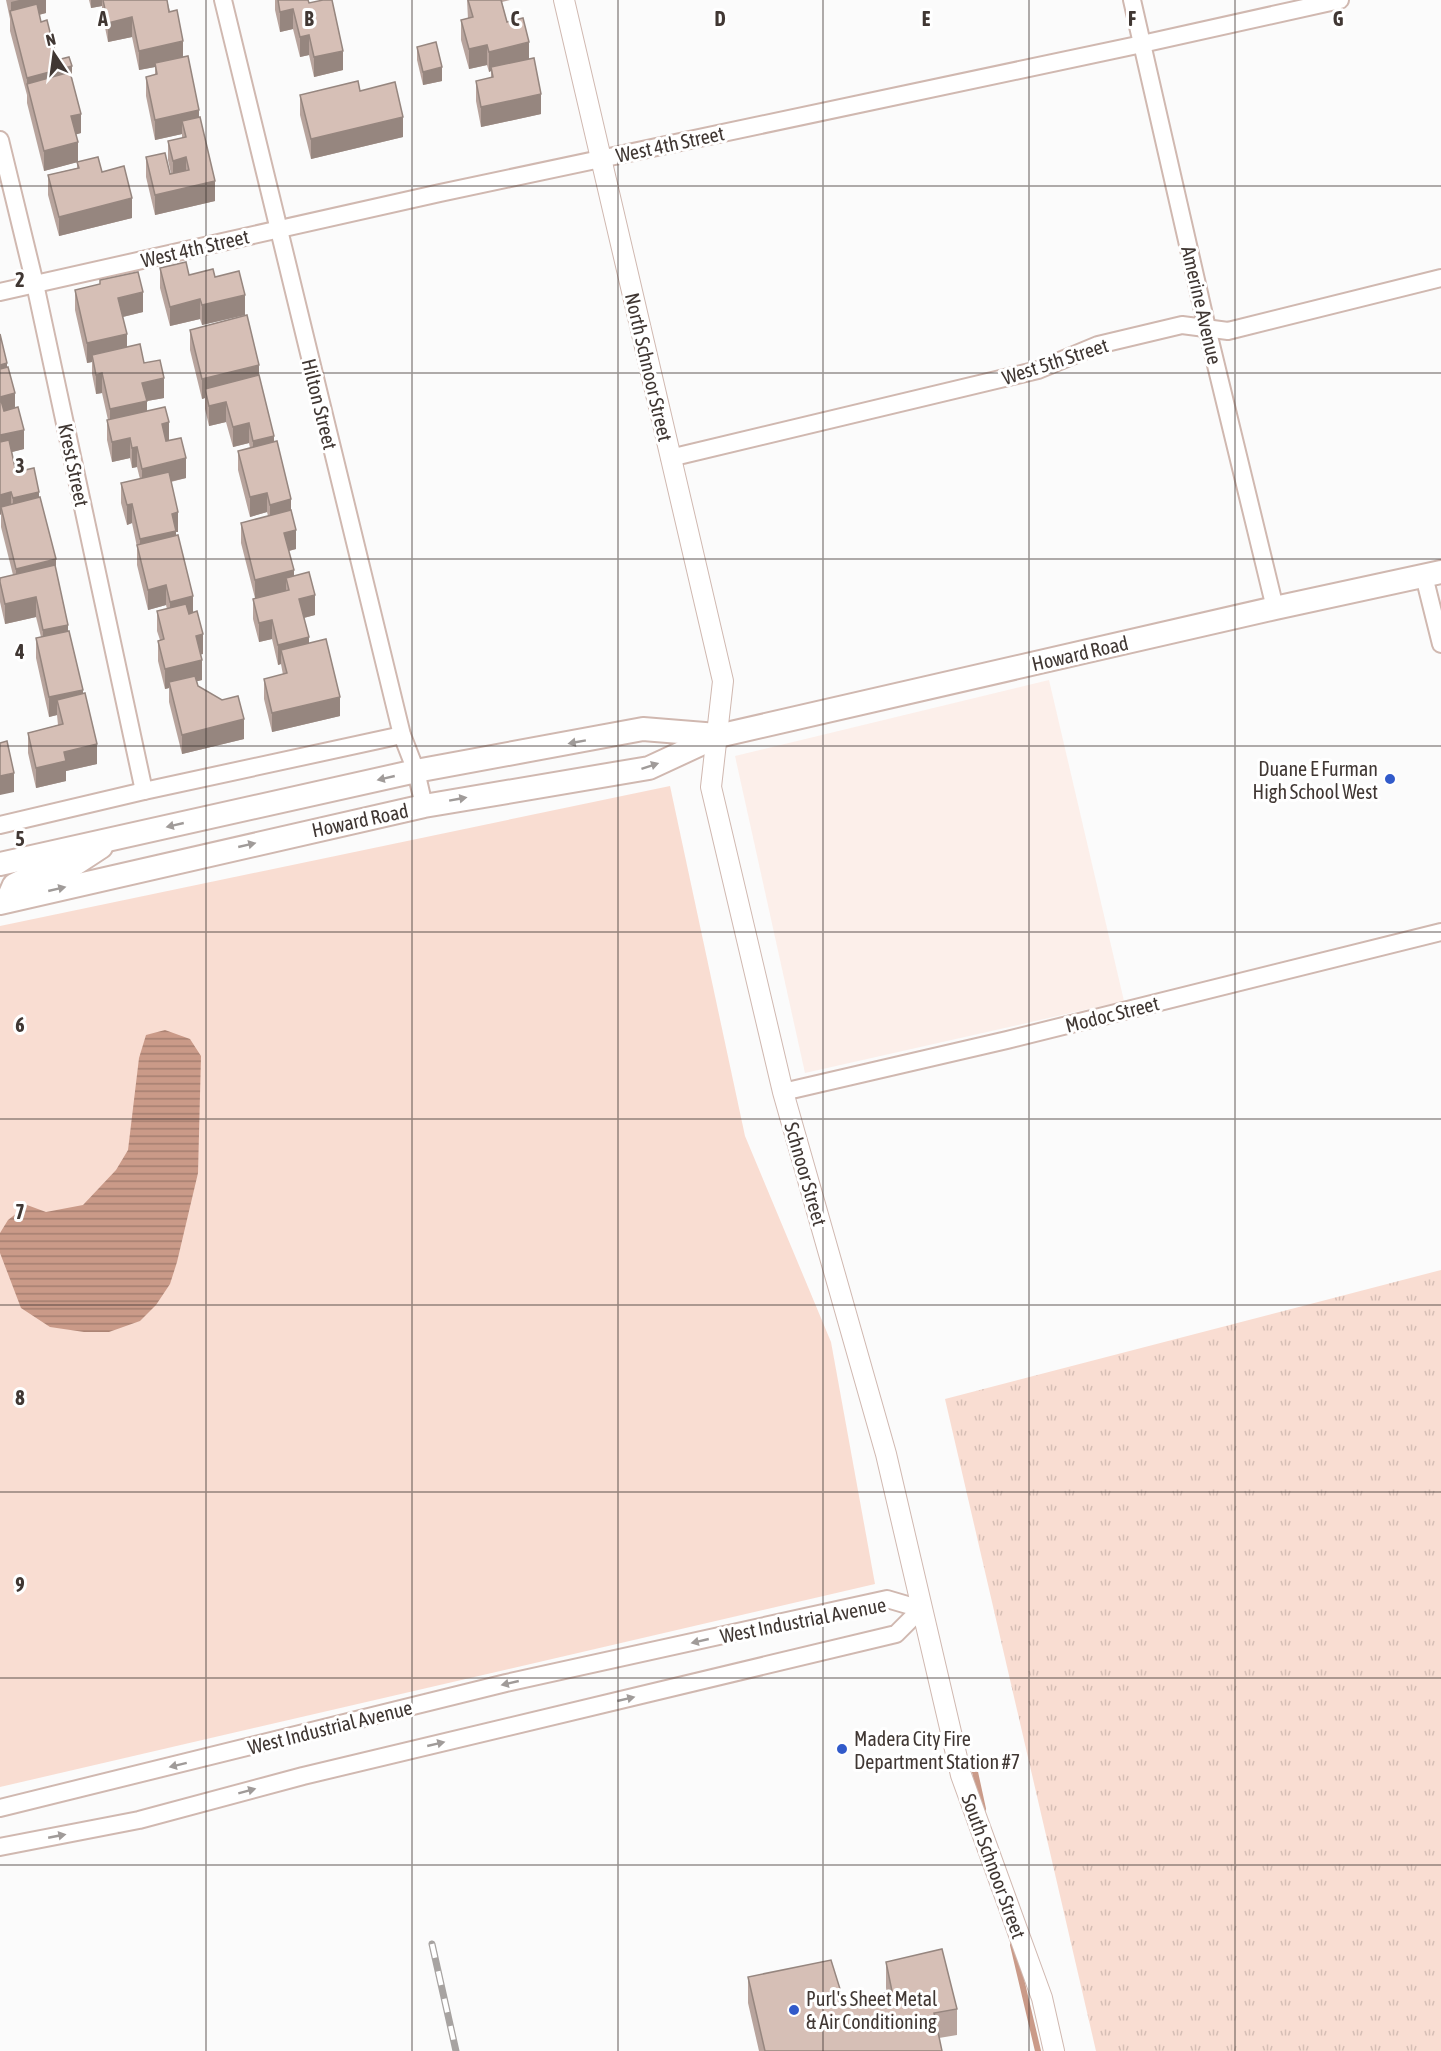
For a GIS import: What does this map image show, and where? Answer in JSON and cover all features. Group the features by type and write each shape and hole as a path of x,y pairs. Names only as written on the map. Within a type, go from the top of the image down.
{"main road":[{"name":"Howard Road","path":"3,902 424,806 650,768 718,735 1433,574"},
{"name":"Howard Road","path":"0,864 416,771 643,729 718,735"},
{"path":"3,902 14,885 34,875 72,866 115,838"}],"street":[{"name":"Hilton Street","path":"223,0 402,735 416,771 424,806"},
{"name":"North Schnoor Street","path":"564,0 723,681 718,735"},
{"name":"Amerine Avenue","path":"1132,0 1207,328 1275,608"},
{"name":"West 4th Street","path":"0,292 601,159 1341,0"},
{"name":"Krest Street","path":"0,140 35,284 144,791"},
{"name":"West 5th Street","path":"670,458 1038,370 1109,343 1182,326 1228,331 1441,278"},
{"path":"1433,574 1441,644"},
{"path":"0,825 402,735"},
{"name":"Schnoor Street","path":"718,735 711,787 783,1092 886,1454 921,1609"},
{"name":"Modoc Street","path":"783,1092 1018,1038 1441,932"},
{"name":"West Industrial Avenue","path":"0,1809 506,1683 887,1599 921,1609 896,1634 303,1776 139,1820 0,1848"},
{"name":"South Schnoor Street","path":"921,1609 961,1775 1042,1998 1054,2051"}],"shaded area":[{"path":"1049,680 1124,1001 805,1073 735,756"},
{"path":"165,1030 190,1039 201,1056 198,1173 170,1284 156,1305 140,1321 109,1332 84,1332 50,1327 21,1308 0,1253 0,1233 8,1220 27,1205 46,1212 83,1205 116,1170 128,1150 139,1058 146,1035"}],"green space":[{"path":"670,786 745,1136 831,1342 875,1584 0,1787 0,926"},
{"path":"1441,1270 1441,2051 1096,2051 945,1399"}],"building":[{"path":"103,0 167,0 169,12 177,10 183,41 139,51 132,17 108,23"},
{"path":"278,0 308,0 309,3 332,0 343,51 314,57 309,35 300,37 293,9 280,12"},
{"path":"468,0 501,0 507,22 523,18 529,42 489,52 487,45 469,49 461,20 473,17"},
{"path":"37,4 41,22 47,20 57,60 69,57 72,66 27,78 10,11"},
{"path":"436,42 442,67 423,72 417,47"},
{"path":"188,56 199,110 155,120 146,77 157,74 155,63"},
{"path":"534,58 541,94 481,107 476,81 493,77 491,67"},
{"path":"70,72 81,114 71,116 78,142 44,151 27,84"},
{"path":"358,81 360,91 395,82 403,117 311,139 300,95"},
{"path":"200,117 215,181 155,195 146,157 165,153 170,174 189,170 186,157 173,161 168,141 186,137 182,121"},
{"path":"98,157 102,172 124,166 132,198 59,217 48,175 79,168 77,162"},
{"path":"186,262 189,275 213,269 215,277 239,271 245,295 202,305 200,299 170,307 160,268"},
{"path":"138,272 143,292 118,298 127,334 87,343 75,290 100,284 100,280"},
{"path":"247,315 259,365 202,379 190,330"},
{"path":"0,334 7,363 0,365"},
{"path":"140,344 144,363 160,360 164,378 142,383 147,401 110,409 102,373 96,375 92,355"},
{"path":"8,367 15,393 0,397 0,369"},
{"path":"259,375 274,436 253,441 249,423 233,427 226,402 209,406 205,389"},
{"path":"0,397 4,411 18,407 24,430 0,435"},
{"path":"165,407 169,422 162,424 166,441 181,438 186,458 142,469 137,447 132,448 130,438 112,442 107,420"},
{"path":"9,440 16,472 34,468 39,492 13,498 11,492 0,495 0,442"},
{"path":"277,441 291,499 270,505 267,493 250,497 238,451"},
{"path":"169,472 178,512 172,514 176,531 140,539 132,504 127,505 121,483"},
{"path":"40,497 56,559 16,569 1,507"},
{"path":"291,510 296,530 284,533 294,570 255,580 241,523"},
{"path":"178,535 193,596 170,602 166,585 148,590 137,545"},
{"path":"55,565 68,625 43,630 36,597 5,604 0,578"},
{"path":"309,572 315,595 299,599 309,637 278,645 272,620 259,623 253,599 289,590 286,578"},
{"path":"186,604 189,614 197,611 203,634 196,636 202,660 165,669 158,641 164,639 157,611"},
{"path":"69,631 83,690 49,697 36,638"},
{"path":"326,639 340,697 272,713 264,679 287,673 281,650"},
{"path":"195,676 198,686 222,700 238,696 244,719 182,735 169,682"},
{"path":"85,693 97,744 64,752 66,761 36,768 28,733 63,724 57,700"},
{"path":"7,741 14,773 0,776 0,743"},
{"name":"Purl's Sheet Metal & Air Conditioning","path":"942,1949 957,2009 934,2013 942,2051 765,2051 748,1977 831,1960 845,2005 892,1991 886,1962"}],"waterway":[{"path":"975,1772 983,1809"},
{"path":"1013,1945 1038,2051"}],"railway":[{"path":"432,1944 456,2051"}],"place":[{"name":"Duane E Furman High School West","path":"1390,779"},
{"name":"Madera City Fire Department Station #7","path":"842,1749"},
{"name":"Purl's Sheet Metal & Air Conditioning","path":"794,2010"}]}
